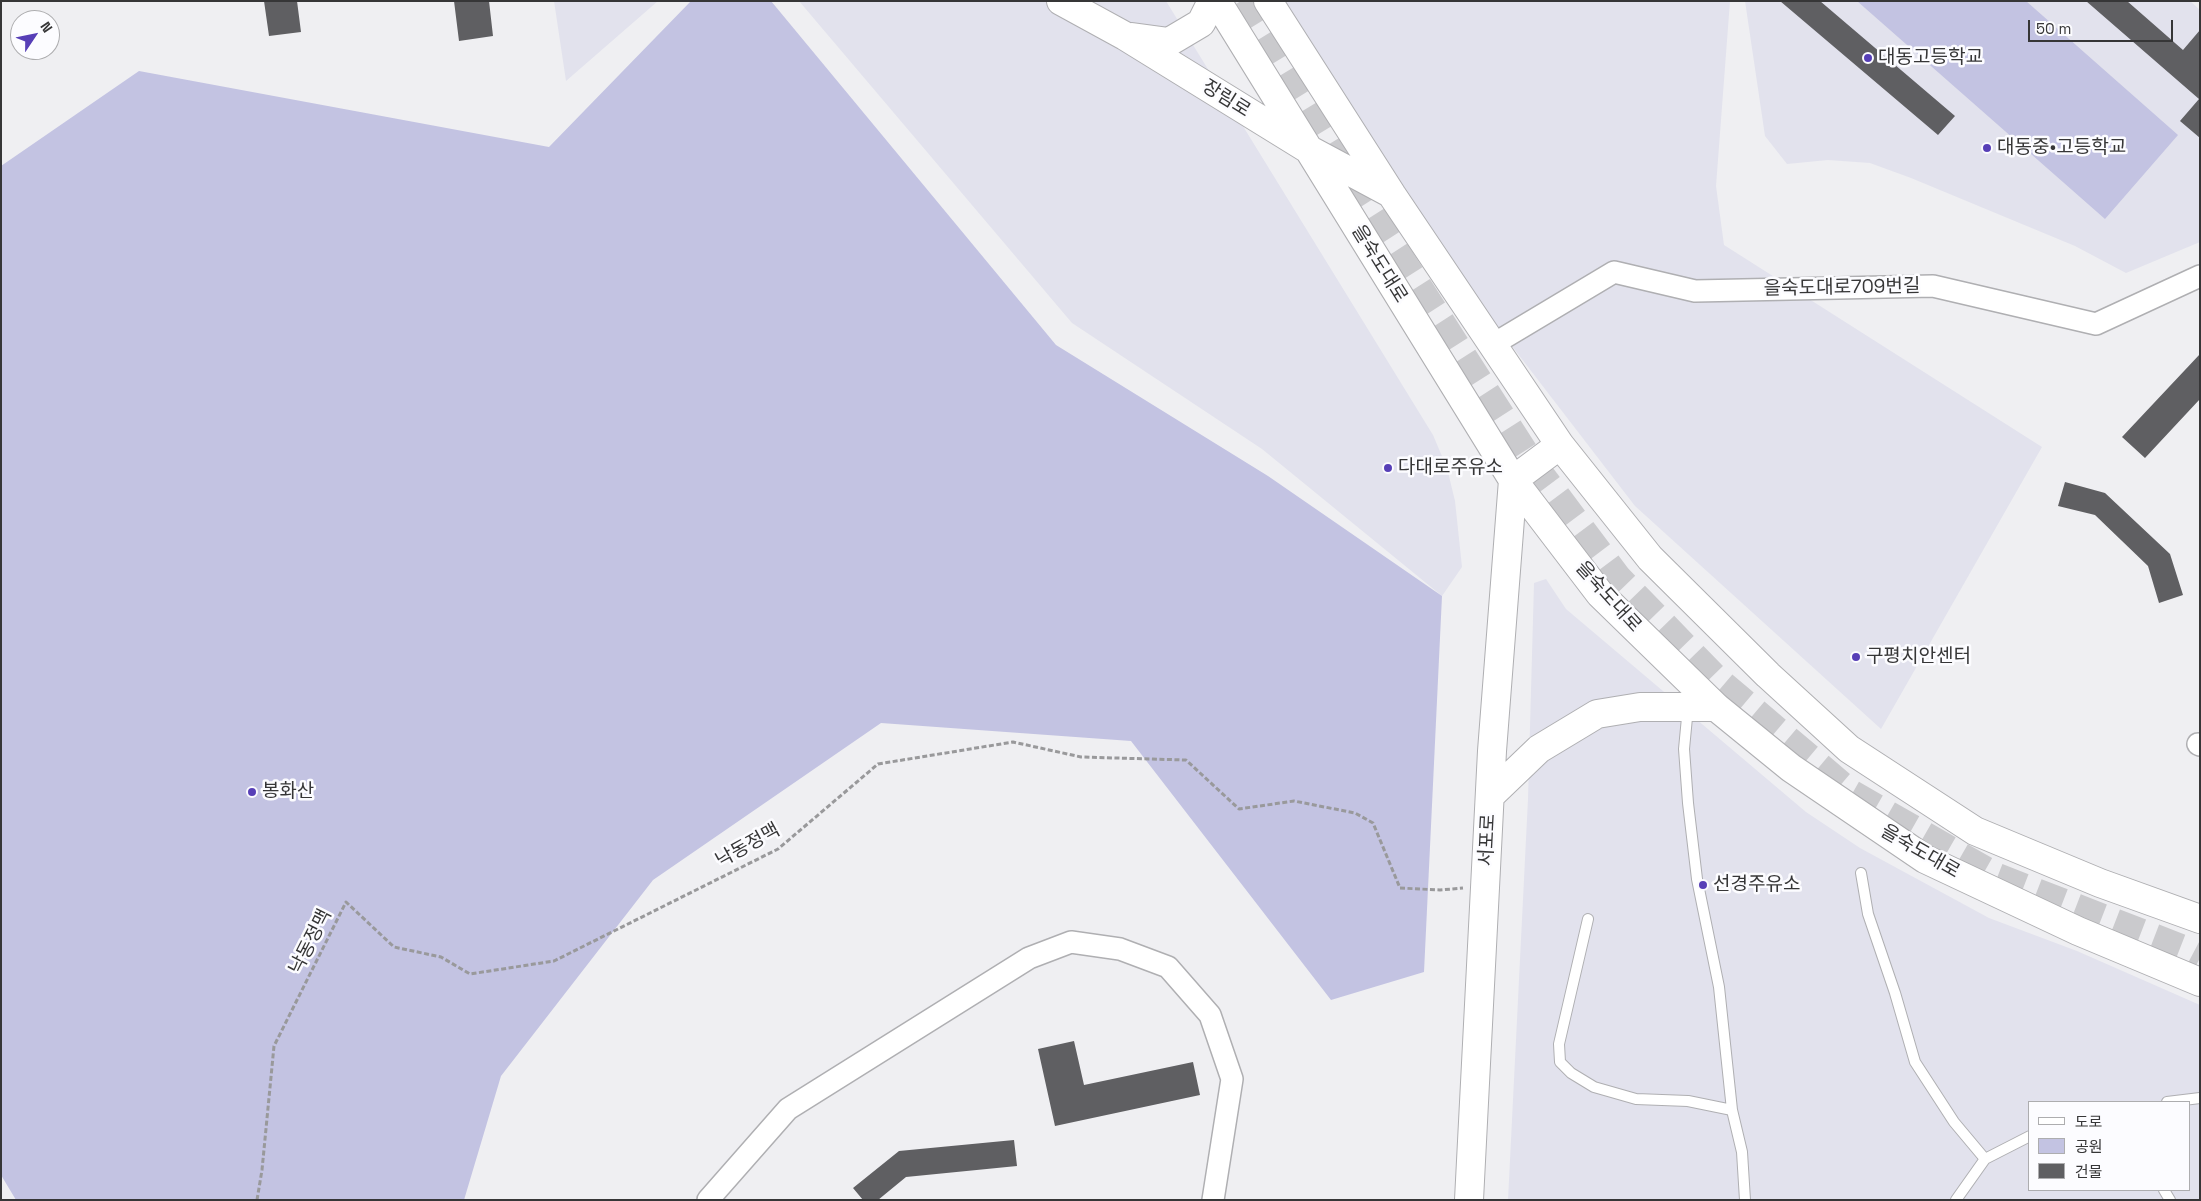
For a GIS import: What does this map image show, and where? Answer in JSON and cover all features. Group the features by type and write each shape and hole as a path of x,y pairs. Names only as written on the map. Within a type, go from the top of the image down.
{"main road":[{"name":"장림로","path":"1061,1 1125,36 1308,149 1392,195"},
{"path":"1125,36 1169,42 1201,24 1212,1"},
{"name":"을숙도대로","path":"1217,1 1513,480 1600,594 1716,707 1791,768 1925,860 2078,931 2200,982"},
{"path":"1268,1 1392,195 1560,445 1650,558 1768,675 1849,749 1974,831 2100,883 2200,920"},
{"path":"1513,480 1560,445"},
{"name":"서포로","path":"1469,1200 1492,751 1513,480"},
{"path":"1490,795 1539,749 1597,714 1640,706 1716,707"}],"street":[{"name":"을숙도대로709번길","path":"1492,346 1614,272 1695,291 1933,286 2096,324 2200,276"},
{"path":"708,1200 788,1109 1029,958 1071,942 1120,949 1168,967 1210,1015 1232,1080 1214,1200"}],"lane":[{"path":"1688,706 1684,749 1688,803 1697,879 1719,987 1732,1110 1742,1152 1745,1200"},
{"path":"1861,873 1868,914 1896,993 1915,1062 1954,1122 1985,1159"},
{"path":"1588,918 1558,1044 1560,1062 1571,1073 1594,1087 1636,1099 1688,1101 1732,1110"},
{"path":"2175,1101 2200,1098"},
{"path":"1956,1200 1985,1159 2028,1137"}],"path":[{"name":"낙동정맥","path":"257,1200 262,1170 274,1046 346,902 394,947 441,957 470,974 554,960 778,849 878,764 1013,742 1081,758 1186,760 1238,810 1294,801 1355,813 1373,823 1400,888 1440,890 1486,886"}],"shaded area":[{"path":"554,1 658,1 566,81"},
{"path":"799,1 1166,1 1433,435 1447,468 1455,501 1462,567 1442,596 1262,449 1072,323"},
{"path":"1283,1 1730,1 1716,186 1724,245 2042,447 1881,729 1635,506 1478,302 1326,72"},
{"name":"대동중•고등학교","path":"1745,1 2190,1 2200,10 2200,242 2126,273 2075,246 1870,163 1828,160 1787,164 1765,136"},
{"path":"1546,579 1566,609 1806,812 1860,848 1989,918 2077,951 2200,1005 2200,1200 1508,1200 1528,799 1534,583"}],"green space":[{"path":"691,1 771,1 1056,345 1268,476 1442,596 1424,972 1331,1000 1131,741 881,723 653,880 501,1076 464,1200 16,1200 1,1175 1,166 139,71 549,147"},
{"path":"1857,1 2026,1 2178,135 2105,219"}],"building":[{"path":"264,1 297,1 301,32 269,36"},
{"path":"454,1 489,1 493,36 459,41"},
{"name":"대동고등학교","path":"1780,1 1820,1 1955,116 1938,135"},
{"path":"2086,1 2127,1 2183,50 2200,30 2200,138 2180,121 2199,99"},
{"path":"2200,354 2200,399 2145,458 2122,437"},
{"path":"2065,482 2105,493 2170,554 2183,595 2159,603 2148,566 2095,515 2058,506"},
{"path":"1074,1041 1084,1085 1193,1062 1200,1095 1055,1126 1038,1049"},
{"path":"1014,1140 1017,1166 906,1177 878,1200 863,1200 853,1188 899,1151"}],"tunnel":[{"path":"1241,1 1355,188 1528,458 1617,577 1716,679 1852,794 1997,877 2181,948 2200,958"}],"place":[{"name":"대동고등학교","path":"1868,58"},
{"name":"대동중•고등학교","path":"1987,148"},
{"name":"다대로주유소","path":"1388,468"},
{"name":"구평치안센터","path":"1856,657"},
{"name":"봉화산","path":"252,792"},
{"name":"선경주유소","path":"1703,885"}]}
